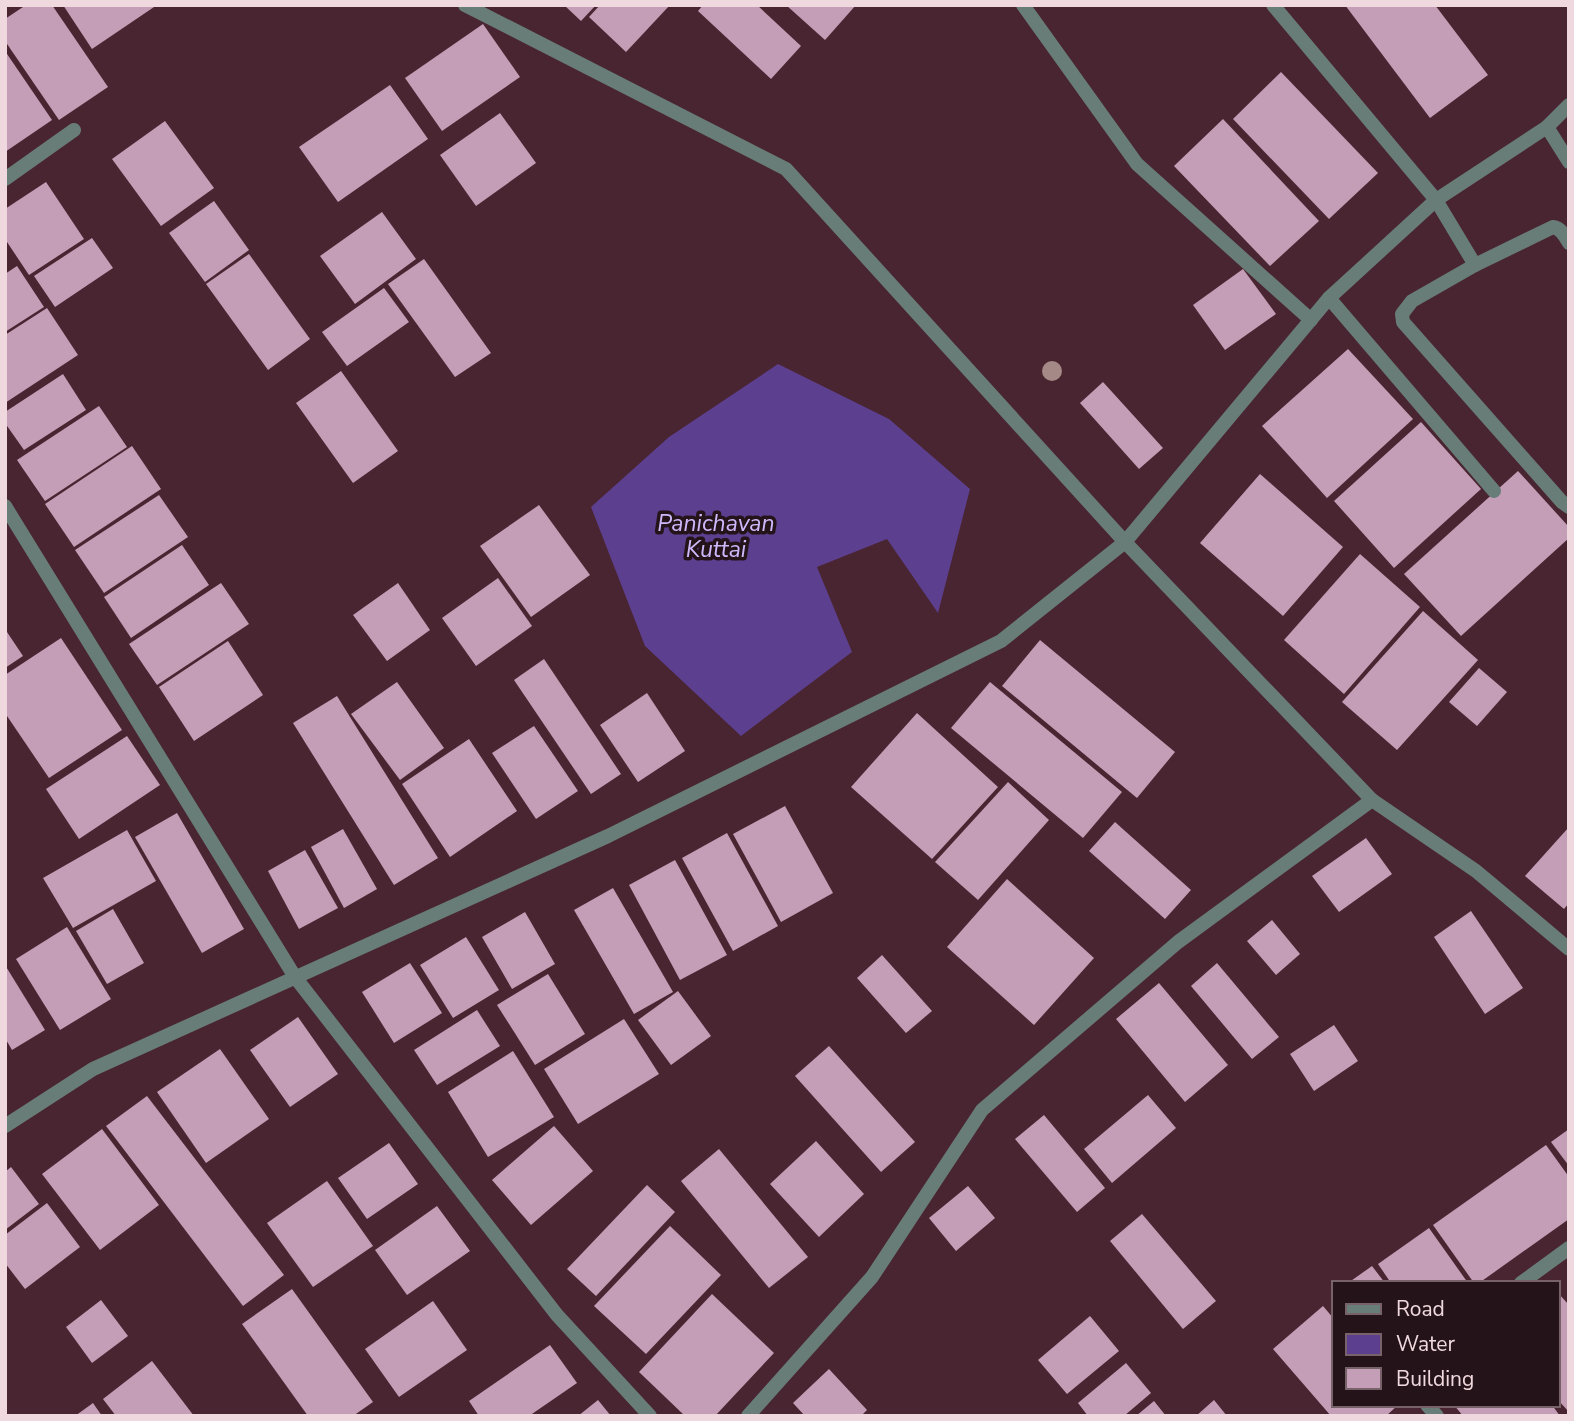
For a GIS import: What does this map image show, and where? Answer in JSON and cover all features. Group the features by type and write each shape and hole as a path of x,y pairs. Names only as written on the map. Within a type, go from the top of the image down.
{"street":[{"path":"465,5 786,169 1125,542 1372,800 1476,871 1569,949"},
{"path":"1023,5 1137,164 1311,320"},
{"path":"1273,5 1436,200 1475,265"},
{"path":"5,1126 93,1069 608,836 1001,641 1125,542 1329,298 1436,200 1547,127 1569,105"},
{"path":"1547,127 1569,162"},
{"path":"5,179 74,130"},
{"path":"1569,243 1565,235 1553,227 1475,265 1412,301 1402,314 1403,322 1569,507"},
{"path":"1329,298 1494,491"},
{"path":"5,506 295,977 557,1315 650,1416"},
{"path":"748,1416 872,1277 982,1111 1178,942 1372,800"},
{"path":"1524,1281 1569,1248"}],"water":[{"name":"Panichavan Kuttai","path":"778,364 889,419 970,489 938,613 887,539 817,567 852,652 741,736 645,646 591,507 669,437"}],"building":[{"path":"26,5 52,5 108,87 59,120 5,41 5,19"},
{"path":"63,5 157,5 92,49"},
{"path":"564,5 596,5 581,21"},
{"path":"600,5 670,5 626,52 589,17"},
{"path":"703,5 757,5 801,46 771,79 698,11"},
{"path":"786,5 856,5 825,40"},
{"path":"1345,5 1435,5 1488,75 1430,118"},
{"path":"483,24 520,77 442,131 405,78"},
{"path":"5,51 52,120 5,152"},
{"path":"1281,72 1378,173 1329,219 1233,119"},
{"path":"390,85 428,139 338,202 299,147"},
{"path":"500,113 536,163 476,206 440,155"},
{"path":"1223,119 1319,221 1270,266 1174,166"},
{"path":"165,121 214,188 161,226 112,159"},
{"path":"46,182 84,239 29,275 5,239 5,209"},
{"path":"214,201 249,250 205,282 169,233"},
{"path":"382,212 416,259 355,304 320,256"},
{"path":"92,238 113,268 55,307 34,276"},
{"path":"249,254 310,339 268,370 206,284"},
{"path":"424,259 491,353 455,377 388,284"},
{"path":"17,266 44,307 5,332 5,274"},
{"path":"1243,269 1276,314 1225,350 1193,305"},
{"path":"384,288 409,322 347,366 322,332"},
{"path":"47,308 78,355 5,403 5,335"},
{"path":"1348,349 1413,419 1327,498 1262,426"},
{"path":"341,371 398,451 353,483 296,403"},
{"path":"63,374 86,410 24,450 5,423 5,412"},
{"path":"1103,382 1163,448 1139,469 1080,403"},
{"path":"99,406 127,447 45,501 17,460"},
{"path":"1421,422 1481,489 1394,568 1334,501"},
{"path":"132,446 161,489 74,547 45,504"},
{"path":"1518,471 1569,527 1569,538 1461,636 1404,574"},
{"path":"1260,474 1343,547 1283,616 1200,543"},
{"path":"159,495 188,537 104,593 75,550"},
{"path":"539,505 590,575 531,617 480,546"},
{"path":"182,545 209,585 131,638 104,597"},
{"path":"1360,554 1420,607 1344,694 1284,640"},
{"path":"498,578 532,626 476,666 442,618"},
{"path":"221,583 249,624 157,685 129,644"},
{"path":"398,583 430,630 387,661 353,615"},
{"path":"1423,611 1478,660 1397,750 1342,702"},
{"path":"5,629 23,656 5,668"},
{"path":"61,638 122,730 49,778 5,713 5,675"},
{"path":"1040,640 1175,752 1137,798 1002,686"},
{"path":"228,641 263,695 194,741 159,687"},
{"path":"544,659 621,774 591,794 514,680"},
{"path":"1479,668 1507,692 1477,726 1449,702"},
{"path":"397,682 444,748 400,780 351,714"},
{"path":"990,682 1122,792 1083,838 951,728"},
{"path":"647,693 685,751 638,782 600,725"},
{"path":"337,696 438,858 394,885 293,723"},
{"path":"917,713 998,787 932,859 851,787"},
{"path":"534,726 578,791 536,819 492,753"},
{"path":"127,736 160,785 79,839 46,789"},
{"path":"469,739 517,811 450,857 402,784"},
{"path":"1008,782 1049,820 978,900 935,862"},
{"path":"785,806 833,893 781,922 733,834"},
{"path":"177,813 244,929 202,953 135,837"},
{"path":"1115,822 1191,890 1165,919 1089,851"},
{"path":"1569,827 1569,903 1564,909 1525,876"},
{"path":"343,829 377,889 344,908 311,847"},
{"path":"127,830 156,881 73,928 43,878"},
{"path":"727,833 778,926 733,951 682,858"},
{"path":"1366,838 1392,874 1339,912 1312,876"},
{"path":"305,850 338,908 299,929 268,871"},
{"path":"675,860 727,955 680,980 629,885"},
{"path":"1007,879 1094,958 1034,1025 947,947"},
{"path":"613,888 673,992 634,1014 574,910"},
{"path":"113,909 144,963 107,984 76,931"},
{"path":"1471,911 1523,988 1485,1014 1434,937"},
{"path":"525,912 555,964 512,989 482,937"},
{"path":"1272,920 1300,954 1276,975 1247,941"},
{"path":"67,927 111,999 60,1030 16,959"},
{"path":"466,937 499,990 453,1018 420,965"},
{"path":"882,955 932,1011 906,1033 857,978"},
{"path":"410,963 442,1013 394,1043 362,992"},
{"path":"1217,963 1279,1037 1252,1059 1191,986"},
{"path":"5,965 45,1030 12,1050 5,1038"},
{"path":"548,974 585,1034 535,1065 497,1005"},
{"path":"1159,983 1228,1065 1185,1102 1116,1019"},
{"path":"678,991 711,1036 671,1065 638,1020"},
{"path":"477,1010 500,1046 437,1085 414,1050"},
{"path":"298,1017 338,1074 290,1107 250,1050"},
{"path":"624,1019 659,1074 578,1124 544,1069"},
{"path":"1334,1025 1358,1061 1314,1091 1290,1054"},
{"path":"829,1046 915,1142 881,1172 795,1076"},
{"path":"220,1049 269,1119 206,1163 157,1092"},
{"path":"513,1051 554,1117 488,1157 448,1092"},
{"path":"1148,1095 1176,1128 1112,1183 1084,1149"},
{"path":"147,1096 284,1275 243,1306 106,1126"},
{"path":"1044,1115 1105,1188 1077,1212 1015,1139"},
{"path":"554,1126 593,1171 531,1225 492,1180"},
{"path":"102,1129 159,1205 100,1250 42,1174"},
{"path":"1569,1129 1569,1166 1551,1142"},
{"path":"816,1141 864,1194 819,1237 770,1184"},
{"path":"389,1143 418,1184 367,1219 338,1178"},
{"path":"1546,1145 1569,1177 1569,1219 1482,1281 1473,1281 1433,1225"},
{"path":"719,1149 808,1257 769,1288 681,1181"},
{"path":"11,1167 39,1204 5,1230 5,1172"},
{"path":"327,1181 373,1246 313,1287 267,1223"},
{"path":"647,1185 675,1212 596,1296 567,1269"},
{"path":"968,1186 995,1218 956,1251 929,1218"},
{"path":"47,1203 80,1247 25,1289 5,1263 5,1235"},
{"path":"437,1206 470,1251 407,1295 375,1250"},
{"path":"1142,1214 1216,1301 1183,1329 1110,1241"},
{"path":"670,1226 721,1275 646,1354 594,1306"},
{"path":"1429,1228 1467,1281 1390,1281 1378,1264"},
{"path":"1372,1266 1383,1281 1351,1281"},
{"path":"292,1289 373,1402 353,1416 308,1416 242,1324"},
{"path":"712,1294 774,1353 715,1416 685,1416 639,1372"},
{"path":"1560,1295 1569,1305 1569,1412 1560,1402"},
{"path":"101,1300 128,1336 92,1363 66,1327"},
{"path":"433,1301 467,1350 399,1397 365,1349"},
{"path":"1323,1306 1332,1317 1332,1407 1396,1407 1386,1416 1331,1416 1273,1349"},
{"path":"1090,1316 1119,1351 1067,1394 1038,1360"},
{"path":"550,1345 577,1383 529,1416 479,1416 469,1401"},
{"path":"152,1361 194,1416 116,1416 103,1399"},
{"path":"1126,1363 1151,1393 1124,1416 1088,1416 1078,1403"},
{"path":"829,1369 867,1410 861,1416 805,1416 793,1403"},
{"path":"598,1400 611,1416 578,1416"},
{"path":"1214,1400 1227,1416 1196,1416"},
{"path":"1154,1401 1166,1416 1136,1416"},
{"path":"93,1403 102,1416 75,1416"},
{"path":"1456,1407 1553,1407 1560,1416 1463,1416"}]}
